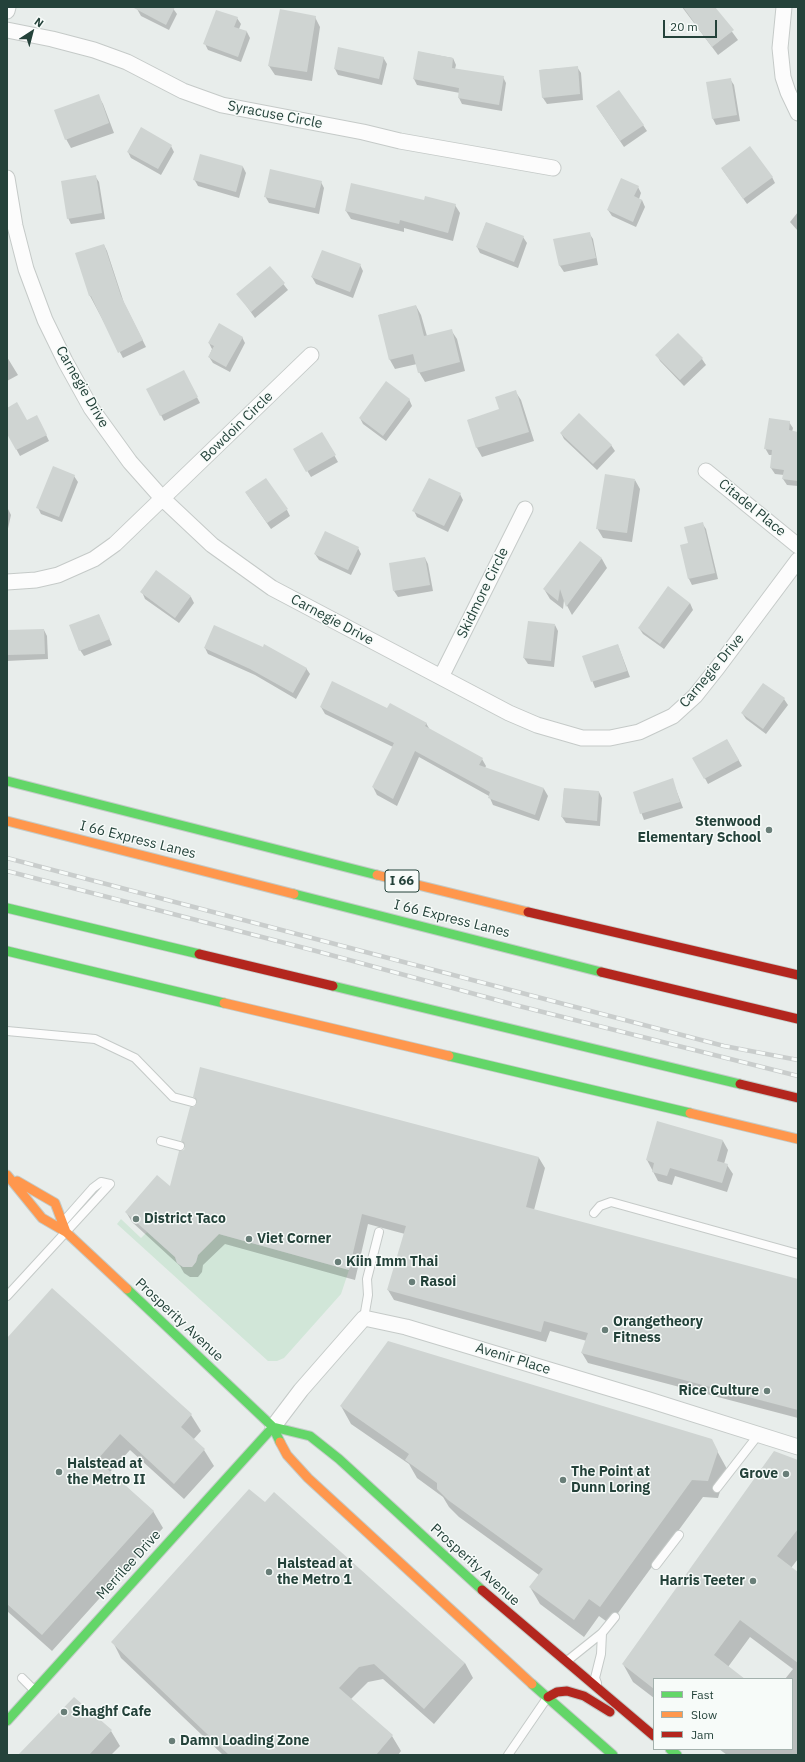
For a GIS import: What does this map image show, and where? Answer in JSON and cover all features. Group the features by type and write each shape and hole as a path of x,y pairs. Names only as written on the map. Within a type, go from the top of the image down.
{"main road":[{"name":"I 66","path":"7,782 367,873 708,955 798,975"},
{"name":"I 66 Express Lanes","path":"7,821 610,974 798,1019"},
{"path":"7,898 202,954"},
{"path":"7,908 798,1098"},
{"path":"7,951 798,1139"},
{"name":"Prosperity Avenue","path":"8,1176 42,1218 62,1228 273,1427 288,1455 308,1478 525,1677 613,1755"},
{"name":"Prosperity Avenue","path":"8,1176 55,1203 62,1228"},
{"name":"Prosperity Avenue","path":"273,1427 310,1436 338,1459 497,1604 567,1661 653,1736"},
{"name":"Merrilee Drive","path":"7,1721 273,1427"},
{"path":"548,1697 557,1692 567,1691 584,1696 653,1736"}],"street":[{"path":"7,11 8,7"},
{"path":"784,7 780,48 784,78 788,92 798,113"},
{"name":"Syracuse Circle","path":"7,30 52,39 94,50 128,62 182,90 222,105 363,132 400,141 553,168"},
{"name":"Carnegie Drive","path":"7,178 26,269 45,320 65,361 91,408 130,462 162,498 212,545 272,588 509,713 537,725 582,738 610,738 639,732 673,716 695,696 798,560"},
{"name":"Bowdoin Circle","path":"7,582 36,580 58,574 94,559 115,544 311,355"},
{"name":"Citadel Place","path":"706,471 798,546"},
{"name":"Skidmore Circle","path":"441,677 525,509"},
{"path":"273,1427 300,1390 364,1318"},
{"name":"Avenir Place","path":"364,1318 414,1329 798,1447"}],"lane":[{"path":"7,1031 95,1039 135,1058 161,1087 173,1097 192,1102"},
{"path":"161,1141 180,1146"},
{"path":"7,1296 93,1188 101,1182 110,1184 62,1228"},
{"path":"594,1213 600,1206 611,1202 798,1254"},
{"path":"364,1318 368,1295 367,1279 379,1232"},
{"path":"717,1488 759,1434"},
{"path":"656,1565 679,1535"},
{"path":"567,1661 602,1633 615,1616"},
{"path":"598,1689 595,1678 601,1654 602,1633"},
{"path":"22,1678 34,1691"},
{"path":"508,1755 548,1697"}],"green space":[{"path":"121,1219 141,1238 147,1232 175,1257 177,1263 183,1267 192,1267 196,1262 198,1255 219,1234 349,1270 341,1294 284,1358 277,1361 268,1361 117,1224"}],"building":[{"path":"132,7 175,7 166,25"},
{"path":"683,7 715,7 734,30 712,47"},
{"path":"280,9 316,16 307,72 268,66"},
{"path":"216,10 238,17 234,27 247,31 238,57 203,44"},
{"path":"338,47 384,57 379,79 334,69"},
{"path":"418,51 453,58 452,68 504,76 499,105 458,98 459,88 413,79"},
{"path":"578,66 580,94 542,98 539,70"},
{"path":"731,78 737,115 712,119 706,82"},
{"path":"619,90 644,125 620,141 596,106"},
{"path":"99,94 109,123 65,140 54,110"},
{"path":"141,127 172,145 158,169 127,152"},
{"path":"750,146 773,177 743,199 721,168"},
{"path":"200,154 243,166 236,192 193,180"},
{"path":"270,169 322,181 315,208 264,197"},
{"path":"96,175 102,213 67,219 61,181"},
{"path":"621,178 639,186 634,196 642,200 633,222 607,210"},
{"path":"351,183 424,200 425,196 456,204 448,233 400,220 399,224 345,211"},
{"path":"486,222 524,236 514,262 476,247"},
{"path":"590,232 596,258 559,266 553,239"},
{"path":"104,244 121,296 143,340 118,353 91,296 89,296 75,253"},
{"path":"322,250 361,264 350,292 311,277"},
{"path":"270,266 285,283 251,312 236,294"},
{"path":"416,305 424,336 452,329 460,362 418,373 413,354 389,360 378,315"},
{"path":"219,323 243,337 226,367 208,357 214,346 208,343"},
{"path":"678,333 703,358 680,380 655,355"},
{"path":"184,370 198,397 160,416 146,389"},
{"path":"386,381 410,399 383,436 359,418"},
{"path":"516,390 529,432 476,448 467,420 499,409 495,397"},
{"path":"17,402 27,420 37,415 47,435 16,450 7,434 7,408"},
{"path":"579,413 612,445 593,464 560,433"},
{"path":"769,418 790,421 789,430 798,432 798,481 782,479 784,470 770,468 772,450 764,449"},
{"path":"322,432 336,455 306,472 293,449"},
{"path":"53,466 75,475 59,517 36,508"},
{"path":"605,474 635,479 627,533 596,529"},
{"path":"266,478 288,509 267,523 245,492"},
{"path":"429,478 461,493 444,526 412,511"},
{"path":"703,522 715,573 688,579 680,545 688,543 684,527"},
{"path":"325,531 359,547 348,570 314,554"},
{"path":"580,541 602,558 566,607 560,589 558,601 543,589"},
{"path":"425,557 430,585 393,591 389,563"},
{"path":"156,570 191,596 175,618 140,592"},
{"path":"668,586 690,603 660,644 638,628"},
{"path":"99,614 110,639 79,651 69,625"},
{"path":"528,621 555,624 551,661 523,658"},
{"path":"214,625 263,647 264,644 307,668 293,693 250,669 204,648"},
{"path":"44,629 45,654 7,655 7,630"},
{"path":"618,644 627,671 591,682 582,656"},
{"path":"332,681 387,708 390,703 427,723 425,726 483,758 479,765 544,788 535,815 488,798 490,792 415,751 393,799 372,787 394,743 320,707"},
{"path":"763,683 785,698 763,729 741,713"},
{"path":"727,739 739,760 704,779 692,758"},
{"path":"673,778 680,802 640,814 633,792"},
{"path":"564,788 599,791 597,821 561,817"},
{"path":"200,1067 539,1157 526,1207 798,1279 798,1410 581,1353 588,1333 544,1321 541,1332 387,1290 406,1226 362,1214 349,1270 219,1234 198,1255 196,1262 192,1267 183,1267 177,1263 175,1257 125,1212 157,1175 170,1186 179,1151 184,1150 185,1147 184,1142 181,1141 190,1107 194,1107 197,1103 196,1098 193,1097"},
{"path":"657,1121 723,1140 717,1161 728,1164 722,1183 670,1168 667,1176 652,1172 654,1163 646,1160"},
{"name":"Halstead at the Metro II","path":"52,1288 192,1414 181,1427 205,1449 174,1484 120,1434 97,1460 154,1511 42,1635 7,1604 7,1338"},
{"name":"The Point at Dunn Loring","path":"388,1341 712,1439 718,1451 708,1481 692,1480 600,1607 589,1599 574,1620 529,1587 543,1569 448,1500 437,1489 437,1483 405,1460 409,1454 340,1406"},
{"path":"774,1451 798,1460 798,1529 777,1556 798,1572 798,1663 740,1620 714,1655 744,1678 653,1678 653,1688 622,1664"},
{"name":"Halstead at the Metro 1","path":"249,1489 265,1502 274,1492 465,1663 424,1709 374,1664 359,1667 355,1671 339,1688 393,1735 376,1755 229,1755 111,1642"},
{"path":"74,1697 112,1730 89,1755 18,1755"}],"railway":[{"path":"7,858 724,1046 798,1060"},
{"path":"7,871 316,951 519,1006 798,1076"}],"traffic: fast":[{"path":"7,781 377,875"},
{"path":"294,894 601,972"},
{"path":"7,908 199,954"},
{"path":"7,951 224,1003"},
{"path":"333,986 740,1084"},
{"path":"449,1056 690,1113"},
{"path":"127,1289 273,1427 280,1442"},
{"path":"273,1427 310,1436 339,1459 482,1590"},
{"path":"7,1721 273,1427"},
{"path":"532,1684 613,1755"},
{"path":"671,1750 677,1755"}],"traffic: slow":[{"path":"7,821 294,894"},
{"path":"377,875 528,912"},
{"path":"224,1003 449,1056"},
{"path":"690,1113 798,1139"},
{"path":"7,1175 42,1218 66,1232 127,1289"},
{"path":"17,1181 55,1203 66,1232"},
{"path":"280,1442 287,1455 308,1478 532,1684"}],"traffic: jam":[{"path":"528,912 798,975"},
{"path":"199,954 333,986"},
{"path":"601,972 798,1019"},
{"path":"740,1084 798,1098"},
{"path":"482,1590 653,1735"},
{"path":"548,1697 557,1692 567,1691 584,1696 610,1712"}],"place":[{"name":"Stenwood Elementary School","path":"769,830"},
{"name":"District Taco","path":"136,1219"},
{"name":"Viet Corner","path":"249,1239"},
{"name":"Kiin Imm Thai","path":"338,1262"},
{"name":"Rasoi","path":"412,1282"},
{"name":"Orangetheory Fitness","path":"605,1330"},
{"name":"Rice Culture","path":"767,1391"},
{"name":"Halstead at the Metro II","path":"59,1472"},
{"name":"Grove","path":"786,1474"},
{"name":"The Point at Dunn Loring","path":"563,1480"},
{"name":"Halstead at the Metro 1","path":"269,1572"},
{"name":"Harris Teeter","path":"753,1581"},
{"name":"Shaghf Cafe","path":"64,1712"},
{"name":"Damn Loading Zone","path":"172,1741"}]}
